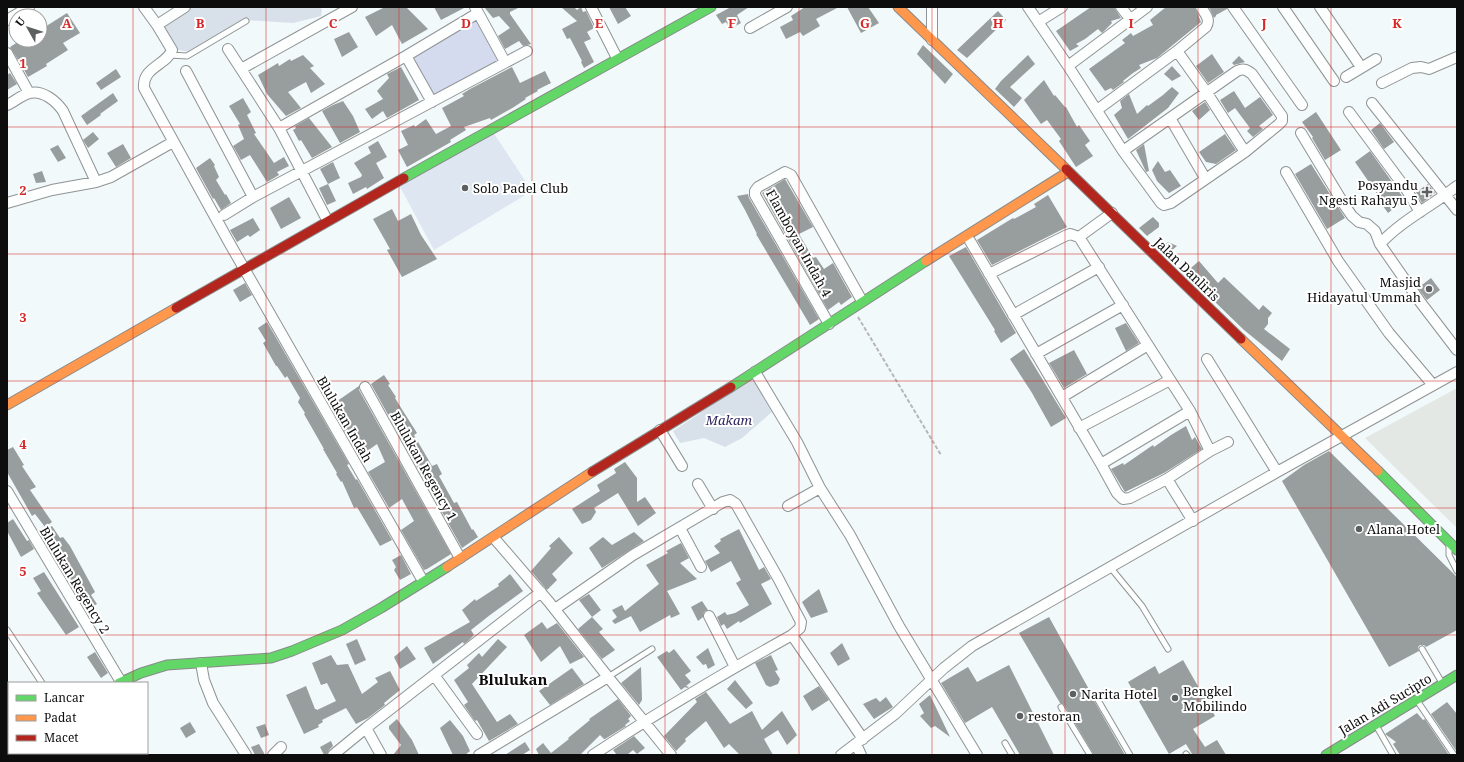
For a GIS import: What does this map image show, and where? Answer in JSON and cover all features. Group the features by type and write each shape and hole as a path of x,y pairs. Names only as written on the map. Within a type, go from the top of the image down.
{"main road":[{"path":"7,405 336,216 711,7"},
{"name":"Jalan Danliris","path":"898,7 1112,213 1457,550"},
{"path":"122,682 141,673 167,665 271,658 342,630 381,608 494,538 586,476 755,372 862,301 1068,172"},
{"name":"Jalan Adi Sucipto","path":"1326,755 1457,675"}],"street":[{"path":"7,20 29,7"},
{"path":"144,7 171,48 172,52 170,55"},
{"path":"157,25 185,7"},
{"path":"240,69 352,7"},
{"path":"591,7 618,58"},
{"path":"750,28 787,7"},
{"path":"932,7 932,40"},
{"path":"1028,7 1123,151 1158,201 1164,205 1171,203 1205,178 1245,152 1278,125 1282,121 1282,116 1252,74 1245,70 1237,71 1123,151"},
{"path":"1038,22 1062,7"},
{"path":"1121,7 1130,19"},
{"path":"1068,66 1147,7"},
{"path":"1097,110 1176,52 1207,25 1208,18 1200,7"},
{"path":"1233,7 1302,105"},
{"path":"1283,7 1334,81"},
{"path":"1320,7 1361,68"},
{"path":"279,128 406,56 476,10 505,62"},
{"path":"228,49 279,128 303,171 325,216"},
{"path":"224,216 254,197 527,51"},
{"path":"1176,52 1206,93 1245,152"},
{"path":"7,53 29,93"},
{"name":"Blulukan Indah","path":"170,55 148,74 144,88 173,142 423,581"},
{"path":"406,56 432,102"},
{"path":"1346,77 1376,59"},
{"path":"1382,83 1412,68 1421,67 1429,69 1455,61"},
{"path":"186,71 254,197"},
{"path":"7,105 29,93 36,93 46,96 60,106 96,182"},
{"path":"1372,103 1457,210"},
{"path":"1349,112 1406,190 1420,212"},
{"path":"1170,118 1205,178"},
{"path":"1301,133 1345,206 1359,222 1367,224 1375,231 1380,244 1421,303 1457,350"},
{"path":"7,203 52,190 96,182 111,177 173,142"},
{"name":"Flamboyan Indah 4","path":"829,324 756,195 756,190 758,187 785,172 791,175 862,301"},
{"path":"1286,172 1338,261 1389,333 1433,385"},
{"path":"1380,244 1420,212 1457,186"},
{"path":"1079,237 1112,213"},
{"path":"989,274 1065,236 1070,234 1079,237 1190,411 1210,451"},
{"path":"970,241 1121,498 1126,499 1167,478 1210,451 1228,442"},
{"path":"1013,315 1099,267"},
{"path":"1036,354 1123,305"},
{"path":"1062,397 1148,346"},
{"path":"1207,359 1277,472"},
{"path":"755,372 797,442 820,488 850,536 899,626 977,755"},
{"path":"841,755 895,714 956,657 972,646 1277,472 1457,372"},
{"path":"1079,428 1170,380"},
{"name":"Blulukan Regency 1","path":"365,387 460,558"},
{"path":"1101,464 1190,411"},
{"path":"660,430 682,466"},
{"path":"1167,478 1193,521"},
{"path":"698,484 713,509"},
{"path":"788,506 820,488"},
{"name":"Blulukan Regency 2","path":"7,491 119,682"},
{"path":"555,609 634,555 728,500 731,500 736,504 778,578 800,622 800,628 792,635 643,722 593,755"},
{"path":"680,528 702,567"},
{"path":"494,538 555,609 643,722 671,755"},
{"path":"333,755 541,592"},
{"path":"709,616 735,667"},
{"path":"792,635 859,742 861,755"},
{"path":"201,663 204,680 214,703 246,755"},
{"path":"434,675 477,734"},
{"path":"479,755 608,677"},
{"path":"366,728 381,755"},
{"path":"273,755 274,752 281,747"}],"lane":[{"path":"170,55 187,56 246,22"},
{"path":"1449,541 1449,555 1457,571"},
{"path":"1110,567 1142,606 1168,649"},
{"path":"7,630 41,682"},
{"path":"608,677 652,649"},
{"path":"1422,649 1442,684"},
{"path":"1095,694 1130,755"},
{"path":"1416,700 1454,755"},
{"path":"1061,707 1090,755"},
{"path":"1375,724 1393,755"},
{"path":"1005,743 1012,755"}],"path":[{"path":"852,308 941,455"}],"shaded area":[{"path":"475,18 500,61 433,97 411,58"},
{"name":"Solo Padel Club","path":"491,129 532,191 434,250 399,185"},
{"path":"1457,388 1457,528 1365,438"}],"green space":[{"path":"192,7 318,7 322,9 321,16 293,23 246,20 189,52 174,49 163,25"},
{"name":"Makam","path":"749,381 754,381 772,412 742,438 725,447 704,438 680,443 673,431"}],"building":[{"path":"385,7 406,7 428,29 402,44 392,25 376,36 365,17"},
{"path":"434,7 466,7 441,20"},
{"path":"484,7 520,7 510,12 510,14 531,44 523,46 519,41 505,49 498,36 510,28 499,16 493,18"},
{"path":"561,7 574,7 577,10 581,7 583,12 586,11 594,28 587,32 591,39 584,42 594,62 584,68 570,38 567,39 562,29 577,21"},
{"path":"609,7 625,7 631,16 618,24"},
{"path":"731,7 749,7 737,15 741,23 730,29 726,22 722,24 716,15"},
{"path":"805,7 839,7 816,19 820,26 803,36 800,32 786,39 780,27 793,20 791,16"},
{"path":"847,7 868,7 879,23 861,33"},
{"path":"1091,7 1114,7 1121,18 1111,21 1112,23 1102,33 1098,29 1076,44 1079,46 1070,51 1056,31"},
{"path":"1166,7 1195,7 1201,22 1157,58 1139,65 1141,68 1113,90 1111,88 1105,91 1089,69 1125,43 1122,40 1131,33 1133,36 1153,25 1150,20"},
{"path":"1209,7 1227,7 1227,9 1216,15 1214,18"},
{"path":"998,11 1006,20 967,58 957,50"},
{"path":"67,13 80,33 63,43 68,50 46,64 47,66 28,77 11,48 48,48 48,25"},
{"path":"349,32 358,47 342,57 334,39"},
{"path":"923,45 953,74 945,84 917,54"},
{"path":"1212,54 1224,72 1208,83 1196,66"},
{"path":"303,55 314,66 310,68 325,84 311,93 306,82 288,92 301,108 286,116 267,94 258,75 278,63 279,66 290,59 291,61"},
{"path":"1028,55 1035,64 1010,87 1022,98 1014,107 995,89 1001,81"},
{"path":"1239,56 1245,62 1234,65 1232,63"},
{"path":"1172,66 1181,76 1172,81 1164,74"},
{"path":"401,67 419,100 387,118 383,111 372,119 365,109 383,99 377,91 389,78 387,74"},
{"path":"512,67 520,83 545,71 551,83 537,90 538,91 525,98 526,99 514,107 491,120 490,118 464,127 466,130 450,140 451,142 407,167 398,150 408,145 401,131 414,125 415,127 426,119 436,134 451,126 442,108 464,96 462,94 470,89"},
{"path":"116,69 121,77 101,90 96,83"},
{"path":"10,73 17,84 7,90 7,75"},
{"path":"1044,80 1054,96 1055,95 1066,107 1077,127 1079,125 1090,141 1085,145 1093,156 1076,167 1059,141 1061,139 1047,120 1041,124 1024,100"},
{"path":"1172,87 1179,93 1168,108 1128,139 1114,115 1122,108 1120,101 1129,94 1137,114"},
{"path":"1234,91 1245,108 1260,97 1273,115 1259,126 1263,129 1253,137 1247,131 1250,128 1235,108 1228,113 1220,100"},
{"path":"113,93 118,101 87,125 81,116"},
{"path":"243,98 251,112 247,115 256,133 254,134 274,163 284,157 289,166 277,172 279,175 267,182 250,155 241,160 233,146 244,139 238,125 240,124 229,106"},
{"path":"343,101 353,116 360,132 340,143 322,111"},
{"path":"1205,102 1210,110 1199,120 1192,111"},
{"path":"1316,112 1341,150 1325,160 1312,138 1313,137 1302,122"},
{"path":"309,118 332,147 312,158 301,140 299,141 293,130 296,128 295,126"},
{"path":"1380,123 1394,142 1384,149 1371,130"},
{"path":"93,132 99,139 88,148 83,140"},
{"path":"1225,134 1236,150 1216,164 1206,162 1199,152"},
{"path":"378,141 387,157 376,163 384,178 367,189 366,187 353,194 348,183 361,177 362,175 354,163 371,153 368,147"},
{"path":"123,144 131,158 116,167 107,153"},
{"path":"1144,144 1149,171 1146,172 1136,150"},
{"path":"58,145 66,158 58,162 50,149"},
{"path":"1370,151 1405,200 1388,213 1380,198 1355,162"},
{"path":"210,158 215,165 214,166 219,177 216,180 231,203 221,210 214,198 213,199 196,168"},
{"path":"1158,161 1165,172 1170,170 1181,186 1169,193 1157,181 1152,170"},
{"path":"333,162 340,178 328,184 320,169"},
{"path":"1311,164 1345,218 1327,229 1295,174"},
{"path":"42,171 46,182 36,183 33,174"},
{"path":"785,179 813,227 799,234 813,258 816,257 824,269 833,263 852,297 841,305 839,302 828,310 762,193"},
{"path":"328,184 336,201 327,205 319,188"},
{"name":"Posyandu Ngesti Rahayu 5","path":"1428,184 1435,193 1422,203 1416,192"},
{"path":"748,194 819,319 810,325 756,234 737,196"},
{"path":"1048,195 1067,227 992,265 977,240 1013,218 1014,219 1036,207 1034,204"},
{"path":"289,197 301,218 281,229 270,208"},
{"path":"392,209 398,221 411,214 421,235 437,259 402,277 387,250 390,249 373,219"},
{"path":"1153,217 1159,223 1159,227 1147,236 1139,228"},
{"path":"253,218 260,230 250,237 248,235 237,242 230,230"},
{"path":"1168,242 1177,246 1166,255 1160,249"},
{"path":"966,247 1016,333 1001,343 994,331 995,330 949,256"},
{"path":"1199,261 1218,283 1224,277 1259,310 1263,305 1272,313 1268,318 1268,324 1264,329 1290,349 1282,361 1244,330 1185,273"},
{"name":"Masjid Hidayatul Ummah","path":"1431,278 1440,290 1427,300 1418,288"},
{"path":"245,283 252,295 240,302 233,290"},
{"path":"267,322 349,464 347,465 356,480 357,479 392,540 380,546 357,507 354,508 342,481 341,482 336,474 337,473 298,402 300,398 287,376 285,378 276,366 263,343 266,341 258,328"},
{"path":"1126,323 1139,343 1126,351 1115,328"},
{"path":"1024,349 1066,418 1051,427 1032,393 1010,359"},
{"path":"1074,350 1087,374 1064,388 1049,363"},
{"path":"384,375 390,384 388,385 396,397 395,398 417,433 414,435 432,466 437,464 442,474 439,476 454,503 457,502 472,530 473,529 478,537 462,548 371,384"},
{"path":"359,386 359,390 451,554 427,569 424,570 401,530 414,521 402,499 389,508 368,472 385,462 377,444 359,457 330,406"},
{"path":"1186,426 1192,440 1195,437 1202,449 1164,473 1125,492 1111,469 1123,463 1124,465 1153,445 1154,447"},
{"path":"13,447 24,465 22,466 36,487 30,490 52,522 45,527 35,514 32,516 7,472 7,450"},
{"name":"Alana Hotel","path":"1329,451 1457,577 1457,630 1426,647 1424,645 1420,645 1418,647 1419,651 1389,667 1282,481 1304,465"},
{"path":"625,462 637,478 637,502 645,497 656,513 638,526 618,493 594,508 596,512 591,520 582,524 572,509 600,491 597,485 616,473 614,469"},
{"path":"13,519 34,549 21,557 7,531 7,523"},
{"path":"52,526 60,538 63,537 70,546 95,592 91,595 97,604 86,610 51,541 46,544 40,533"},
{"path":"739,529 759,570 764,567 771,579 761,584 772,604 727,629 724,624 721,626 717,617 725,612 727,615 735,613 749,605 736,583 741,580 731,561 711,572 705,561 720,553 714,546 721,541 720,539"},
{"path":"634,532 644,541 602,568 589,548 603,537 612,545"},
{"path":"559,537 573,553 552,574 557,580 547,590 531,571 551,548 549,546"},
{"path":"681,543 689,558 680,563 697,579 667,591 680,614 671,618 670,615 640,632 631,616 615,624 612,621 617,617 612,610 622,605 625,611 659,584 646,565 668,553 666,551"},
{"path":"401,555 411,574 400,580 394,570 396,567 392,560"},
{"path":"44,572 79,627 66,635 37,593 41,591 33,578"},
{"path":"510,574 523,591 471,630 474,635 468,641 464,644 463,642 433,664 424,648 470,622 462,610 475,599 476,601 499,586 498,584"},
{"path":"819,589 828,612 811,618 802,602"},
{"path":"589,594 601,610 592,617 579,600"},
{"path":"702,601 708,610 704,612 703,617 698,621 691,607"},
{"path":"592,617 603,629 599,632 615,650 602,659 578,629"},
{"name":"Narita Hotel","path":"1049,617 1125,755 1094,755 1064,705 1060,703 1019,633"},
{"path":"542,622 547,629 557,623 584,657 570,664 560,646 541,662 524,635"},
{"path":"357,639 366,660 355,665 346,644"},
{"path":"498,639 507,647 472,684 497,722 510,714 518,724 489,741 477,720 475,721 464,705 468,702 454,680 469,668 467,665 479,653 482,657"},
{"path":"842,643 850,659 838,666 830,653"},
{"path":"407,646 416,659 400,669 394,657"},
{"path":"708,648 715,665 708,669 706,664 703,665 696,657"},
{"path":"674,649 691,671 685,675 691,682 686,686 689,687 685,687 681,690 657,657 667,651 669,653"},
{"path":"95,652 108,673 101,678 87,657"},
{"path":"331,655 337,665 348,664 362,694 378,682 375,678 390,671 400,690 384,703 385,705 368,718 356,724 346,708 322,720 323,722 318,725 319,727 304,734 286,695 306,686 315,709 317,710 336,701 327,683 321,685 312,663"},
{"path":"771,655 778,670 775,671 780,679 778,684 770,687 766,685 755,663"},
{"path":"1183,660 1215,716 1193,729 1205,747 1217,740 1226,755 1191,755 1192,754 1186,744 1169,754 1128,682 1155,666 1159,674"},
{"path":"1009,665 1054,755 1020,755 992,707 965,723 941,683 968,667 977,682"},
{"path":"641,667 642,700 639,705 621,683"},
{"path":"572,668 584,684 550,705 539,691"},
{"path":"735,680 753,703 746,709 727,689"},
{"path":"819,686 829,700 812,711 803,696"},
{"path":"706,692 730,724 752,711 762,730 782,711 797,735 787,745 778,730 764,739 773,755 740,755 729,744 724,748 706,721 685,739 686,741 676,751 664,736 697,702 695,699"},
{"path":"930,695 950,737 935,726 931,728 920,716 924,713 919,704"},
{"path":"886,697 893,707 874,719 863,704 876,698 880,702"},
{"path":"618,699 631,716 628,719 630,721 625,725 626,726 605,739 600,735 580,755 539,755 536,749 543,743 551,753 569,739 568,738 590,720 589,719"},
{"path":"1447,702 1457,714 1457,752 1431,714"},
{"path":"1417,713 1423,720 1425,719 1449,755 1400,755 1393,744 1396,742 1385,734"},
{"path":"397,719 412,740 419,755 393,755 401,745 389,729 389,726"},
{"path":"450,720 463,736 470,751 465,755 453,755 440,728"},
{"path":"190,722 196,732 186,738 180,728"},
{"path":"265,724 269,735 261,738 256,727"},
{"path":"634,736 645,748 637,754 633,750 627,755 617,755 613,750"},
{"path":"331,741 333,746 327,755 324,755 320,747"},
{"path":"525,742 530,750 522,755 505,755"},
{"path":"259,744 265,755 255,755 251,747"}],"traffic: fast":[{"path":"404,178 711,7"},
{"path":"731,387 926,261"},
{"path":"1378,471 1457,550"},
{"path":"121,682 141,673 167,665 271,658 292,651 342,630 381,608 447,567"},
{"path":"1326,755 1457,675"}],"traffic: slow":[{"path":"898,7 1066,169"},
{"path":"926,261 1068,172"},
{"path":"7,405 176,308"},
{"path":"1241,339 1378,471"},
{"path":"447,567 592,472"}],"traffic: jam":[{"path":"1066,169 1241,339"},
{"path":"176,308 404,178"},
{"path":"592,472 731,387"}],"place":[{"name":"Solo Padel Club","path":"465,188"},
{"name":"Posyandu Ngesti Rahayu 5","path":"1427,192"},
{"name":"Masjid Hidayatul Ummah","path":"1429,289"},
{"name":"Alana Hotel","path":"1359,529"},
{"name":"Narita Hotel","path":"1073,694"},
{"name":"Bengkel Mobilindo","path":"1175,698"},
{"name":"restoran","path":"1020,716"}],"district":[{"name":"Blulukan","path":"513,680"}]}
